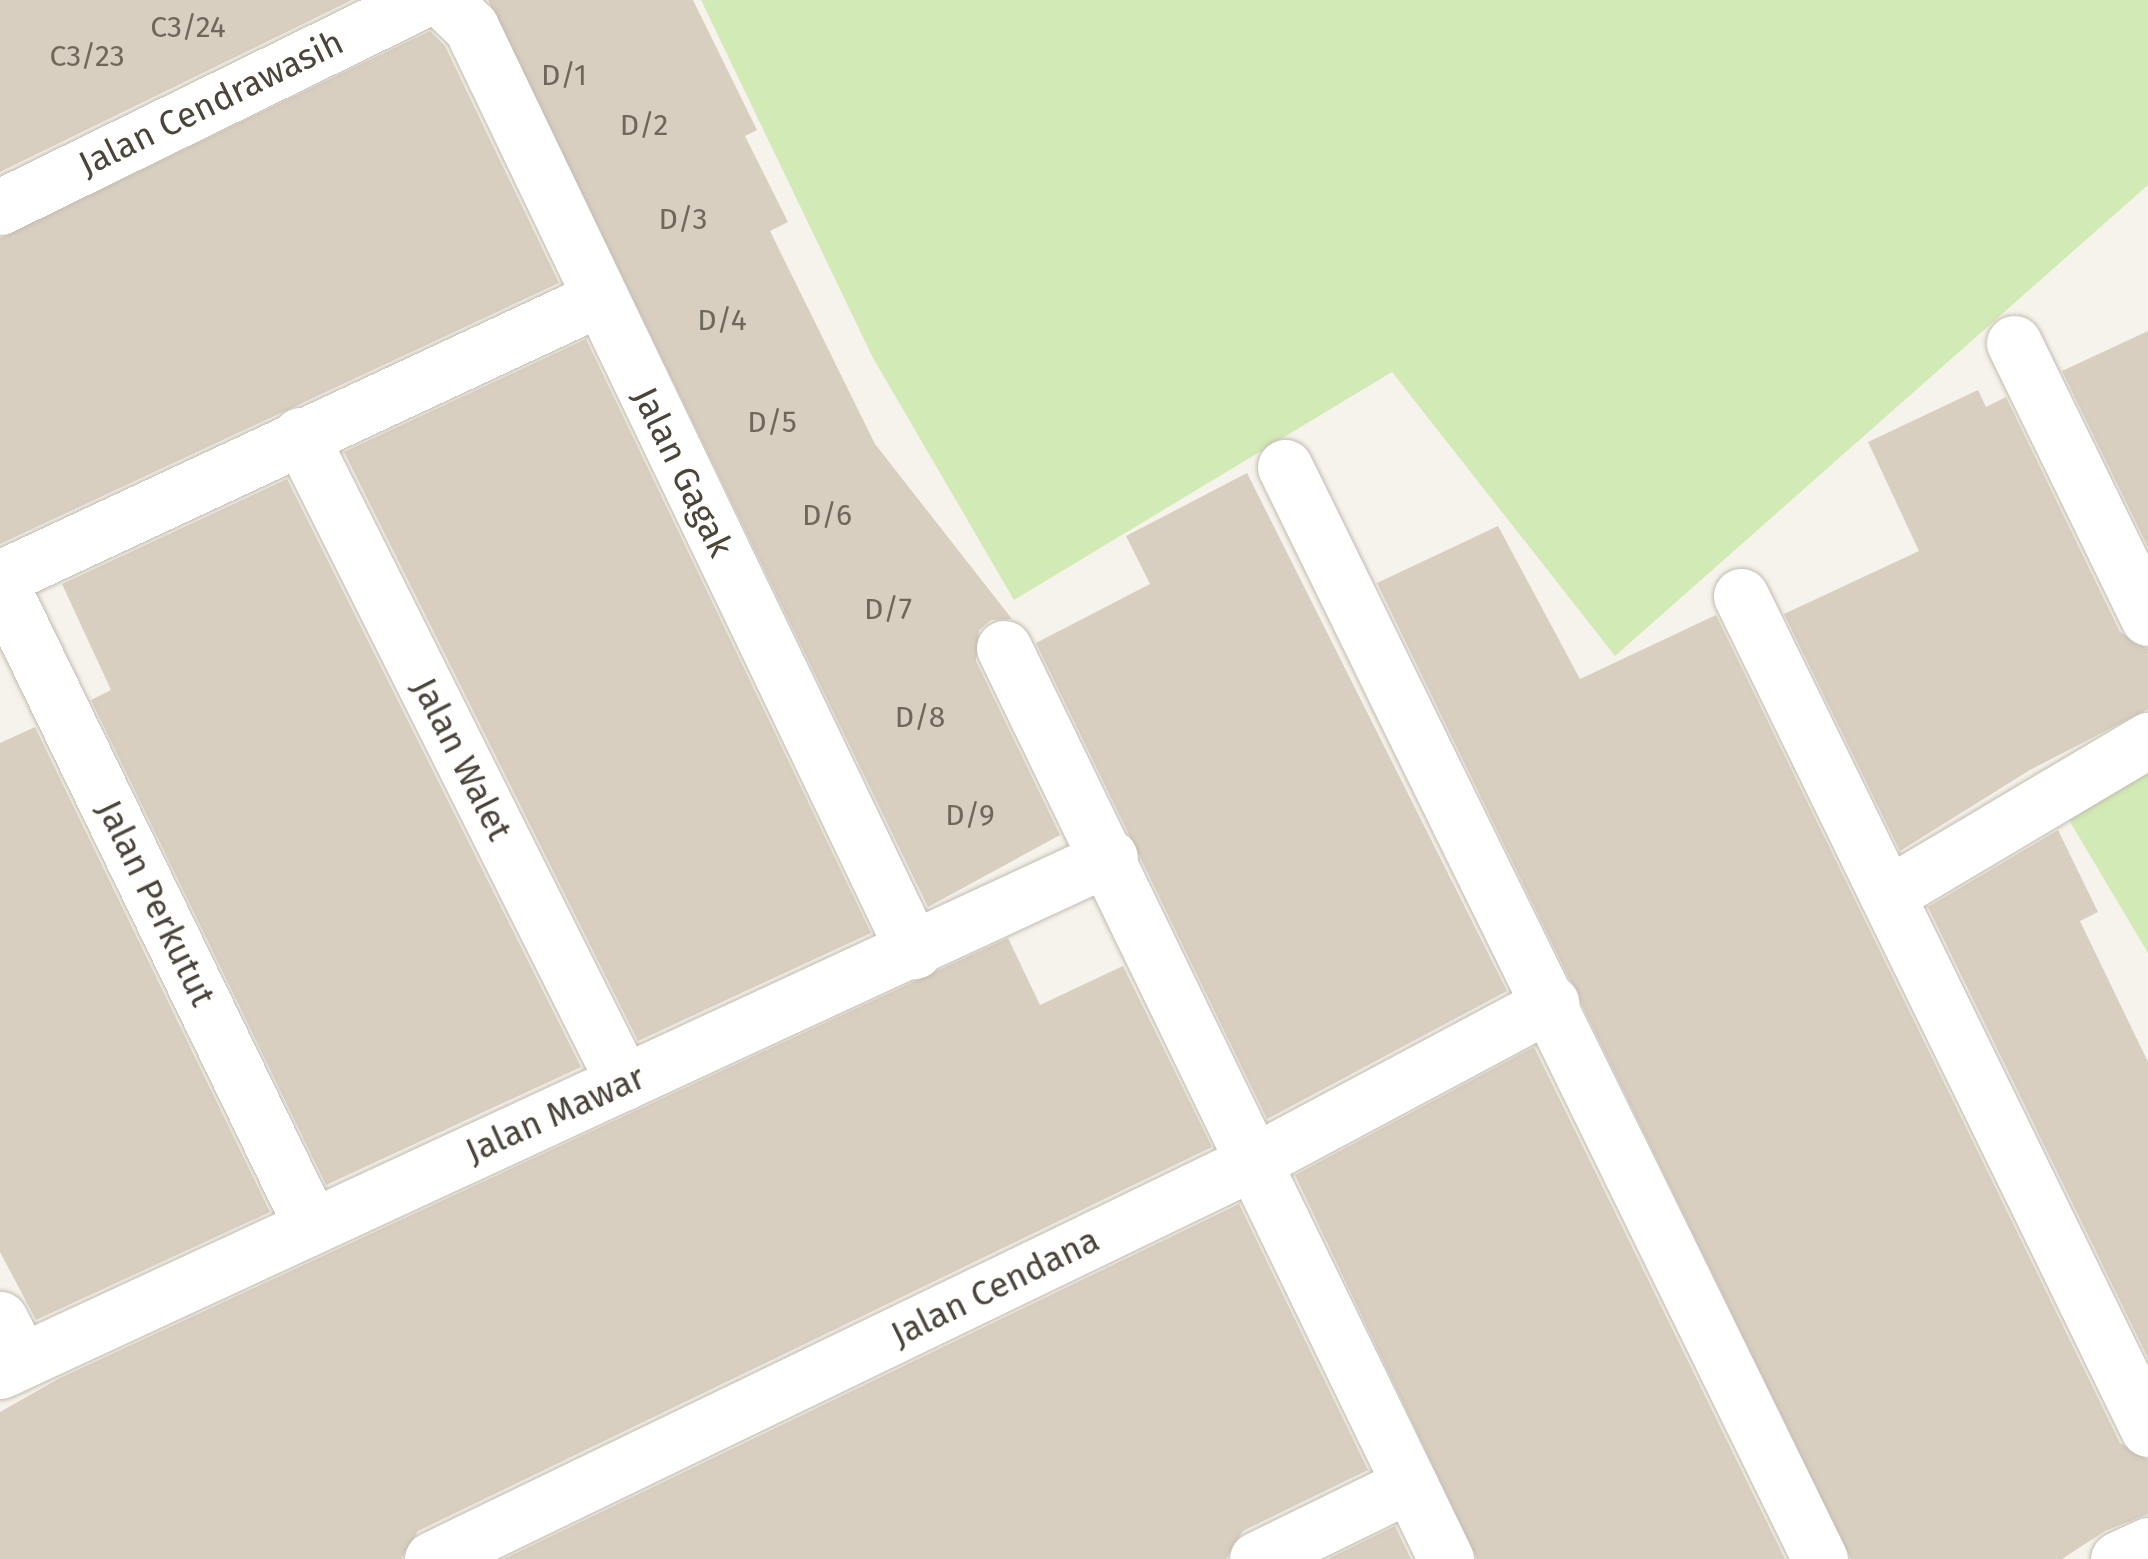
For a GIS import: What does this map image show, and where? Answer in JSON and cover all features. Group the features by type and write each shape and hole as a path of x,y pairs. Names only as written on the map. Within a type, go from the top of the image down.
{"street":[{"name":"Jalan Cendrawasih","path":"0,207 423,0"},
{"name":"Jalan Gagak","path":"443,0 471,27 914,951"},
{"path":"0,581 300,435 600,298"},
{"path":"2014,342 2148,618"},
{"name":"Jalan Walet","path":"300,435 624,1083"},
{"path":"1285,467 1551,1003 1820,1559"},
{"name":"Jalan Perkutut","path":"0,581 310,1223"},
{"path":"1741,596 2148,1429"},
{"path":"1004,648 1110,857 1446,1559"},
{"path":"1886,895 2148,740"},
{"name":"Jalan Mawar","path":"7,1350 310,1223 624,1083 1110,857"},
{"name":"Jalan Cendana","path":"432,1559 1255,1161 1551,1003"},
{"path":"1258,1559 1410,1484"},
{"path":"2118,1559 2148,1545"}],"green space":[{"path":"701,0 2148,0 2148,185 1615,656 1392,372 1014,600 873,358"},
{"path":"2148,755 2148,953 2063,810"}],"building":[{"path":"0,0 352,0 0,172"},
{"path":"488,0 693,0 757,130 745,136 788,222 770,231 875,444 1012,619 991,620 979,630 976,661 1060,835 928,907"},
{"path":"430,31 445,46 559,283 0,544 0,238"},
{"path":"2148,331 2148,547 2062,371"},
{"path":"586,339 871,933 638,1041 344,452"},
{"path":"1978,390 1986,407 2006,397 2120,632 2148,649 2148,709 2030,770 1900,851 1784,614 1919,551 1868,442"},
{"path":"1247,473 1507,991 1267,1119 1036,643 1150,584 1126,536"},
{"path":"287,479 581,1067 326,1185 91,700 111,690 62,584"},
{"path":"1498,526 1580,679 1716,615 2120,1443 2148,1460 2148,1514 2105,1531 2062,1559 1851,1559 1377,583"},
{"path":"35,727 270,1212 36,1320 0,1252 0,743"},
{"path":"2058,830 2098,912 2080,921 2148,1062 2148,1358 1928,907"},
{"path":"1008,938 1040,1005 1123,966 1212,1147 418,1531 401,1559 0,1559 0,1412 60,1378"},
{"path":"1534,1047 1785,1559 1477,1559 1295,1175"},
{"path":"1239,1204 1368,1470 1243,1531 1226,1559 504,1559"},
{"path":"1395,1526 1411,1559 1328,1559"}]}
